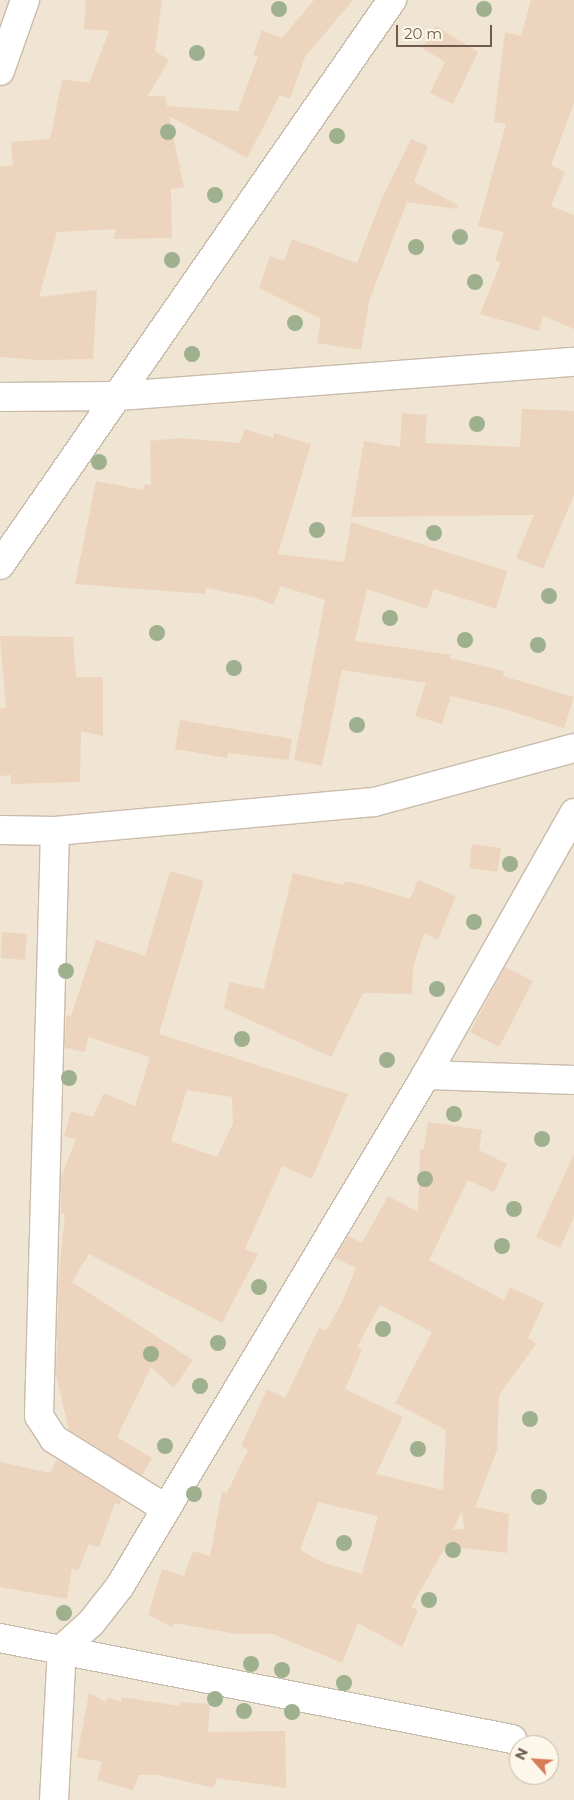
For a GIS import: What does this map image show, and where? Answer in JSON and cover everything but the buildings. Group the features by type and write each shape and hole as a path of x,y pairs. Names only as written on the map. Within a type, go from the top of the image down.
{"street":[{"path":"0,71 25,0"},
{"path":"0,565 392,0"},
{"path":"0,397 119,396 574,362"},
{"path":"0,830 56,831 374,802 574,748"},
{"path":"54,1800 62,1649 91,1623 120,1586 426,1074 574,813"},
{"path":"56,831 39,1416 54,1439 165,1508"},
{"path":"426,1074 574,1080"},
{"path":"0,1638 509,1738"}],"shaded area":[{"path":"0,0 574,0 574,1800 0,1800"}]}
